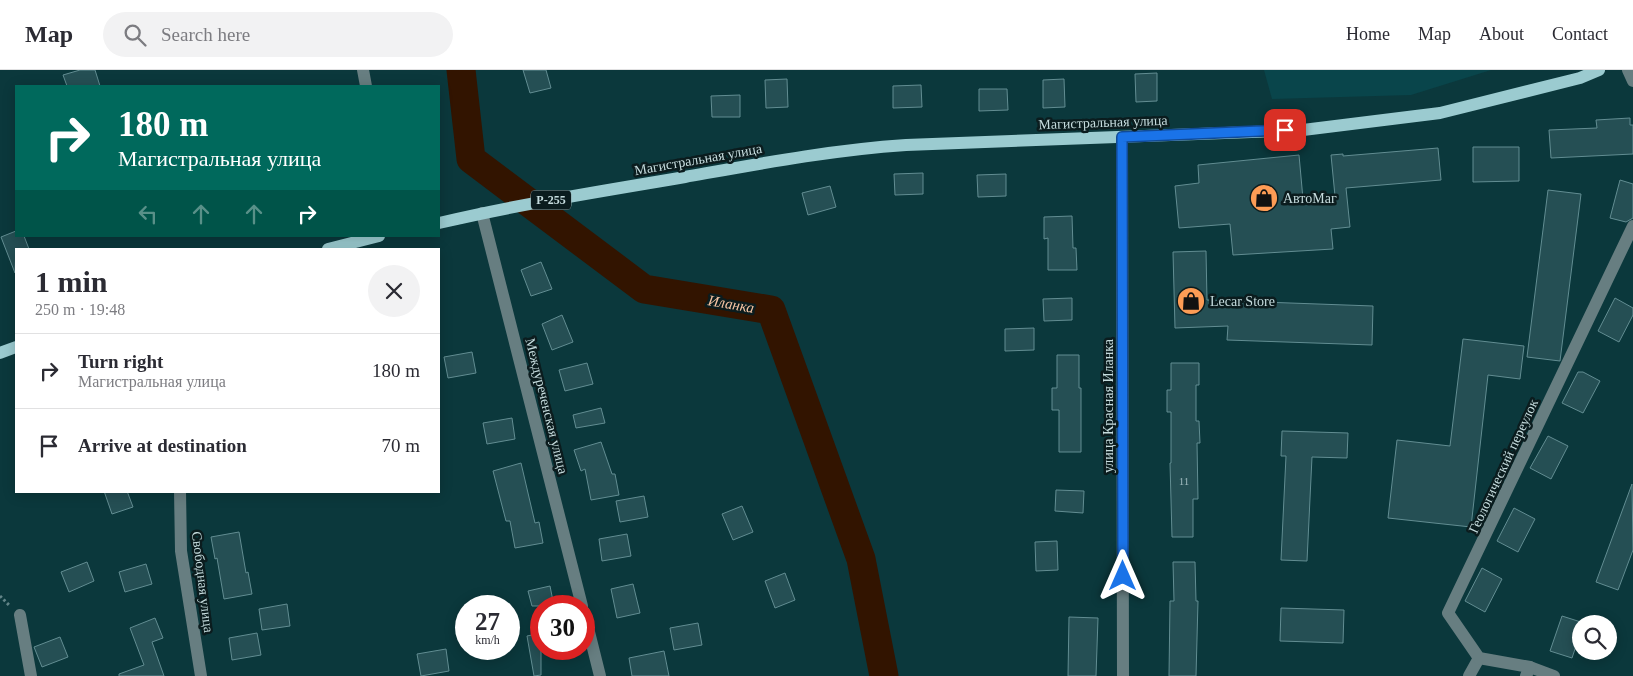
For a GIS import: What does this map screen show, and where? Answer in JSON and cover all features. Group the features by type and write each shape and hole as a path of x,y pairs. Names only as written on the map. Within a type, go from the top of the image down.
{"main road":[{"name":"Магистральная улица","path":"482,213 605,190 863,148 906,144 1303,130 1440,113 1580,78 1599,70"},
{"name":"Р-255","path":"440,223 482,213"},
{"path":"332,248 375,237"},
{"path":"0,353 15,347"}],"street":[{"path":"363,70 366,85"},
{"path":"1628,70 1633,81"},
{"name":"улица Красная Иланка","path":"1122,137 1123,676"},
{"name":"Междуреченская улица","path":"482,213 579,595"},
{"name":"Геологический переулок","path":"1479,658 1448,613 1633,226"},
{"name":"Свободная улица","path":"180,493 181,551 201,676"},
{"path":"20,615 31,676"},
{"path":"595,656 600,676"},
{"path":"1469,676 1479,658 1554,676"}],"shaded area":[{"path":"1264,70 1491,70 1411,95 1272,99"}],"building":[{"path":"80,70 95,70 100,85 67,85 63,75"},
{"path":"523,70 546,70 551,88 530,93"},
{"path":"1157,73 1157,101 1136,102 1135,74"},
{"path":"787,79 788,107 766,108 765,80"},
{"path":"1064,79 1065,107 1043,108 1043,80"},
{"path":"921,85 922,107 893,108 893,86"},
{"path":"979,89 1007,89 1008,110 979,111"},
{"path":"740,95 740,117 712,117 711,96"},
{"path":"1630,118 1630,125 1633,125 1633,154 1551,158 1549,130 1597,128 1596,120"},
{"path":"1473,147 1519,147 1519,181 1473,182"},
{"path":"1438,148 1441,180 1346,188 1350,227 1331,229 1333,249 1233,255 1230,224 1179,228 1175,186 1199,183 1198,165 1299,155 1303,199 1335,196 1331,155 1343,154 1343,156"},
{"path":"923,173 923,194 895,195 894,174"},
{"path":"1006,174 1006,196 978,197 977,175"},
{"path":"1620,180 1633,184 1633,218 1626,222 1610,218"},
{"path":"830,186 836,207 808,215 802,193"},
{"path":"1548,190 1581,194 1560,361 1527,357"},
{"path":"1072,216 1073,248 1076,248 1077,270 1048,270 1048,238 1044,239 1044,217"},
{"path":"15,231 15,237 24,237 29,248 15,248 15,273 1,237"},
{"path":"1206,251 1207,300 1373,306 1372,345 1227,340 1228,326 1175,328 1173,252"},
{"path":"541,262 552,289 531,296 521,270"},
{"path":"1072,298 1072,320 1044,321 1043,299"},
{"path":"1615,298 1633,308 1633,315 1619,342 1598,331"},
{"path":"562,315 573,342 552,350 542,324"},
{"path":"1034,328 1034,350 1005,351 1005,329"},
{"path":"1463,339 1524,346 1520,379 1488,375 1471,527 1388,518 1397,440 1450,446"},
{"path":"472,352 476,373 448,378 444,357"},
{"path":"1057,355 1079,355 1081,452 1059,452 1059,410 1052,410 1052,388 1057,388"},
{"path":"587,363 593,384 565,391 559,370"},
{"path":"1171,363 1199,363 1199,385 1196,385 1196,421 1199,421 1200,443 1197,443 1198,499 1193,499 1193,537 1172,537 1171,412 1167,412 1167,390 1171,390"},
{"path":"1578,372 1583,372 1600,381 1583,413 1562,403"},
{"path":"601,408 605,423 576,428 573,415"},
{"path":"512,418 515,439 487,444 483,423"},
{"path":"1282,431 1348,433 1347,458 1312,457 1307,561 1281,560 1286,456 1281,456"},
{"path":"1548,436 1568,446 1551,479 1530,468"},
{"path":"601,442 612,474 615,474 619,495 591,500 585,469 581,471 574,450"},
{"path":"521,463 535,523 539,522 543,543 515,548 510,521 506,521 493,471"},
{"path":"1632,484 1633,550 1618,590 1596,582"},
{"path":"1056,490 1084,491 1083,513 1055,511"},
{"path":"105,493 128,493 133,507 112,514"},
{"path":"644,496 648,517 620,522 616,501"},
{"path":"742,506 753,532 733,540 722,514"},
{"path":"1514,508 1535,519 1518,552 1497,541"},
{"path":"239,532 246,573 248,572 252,594 224,599 217,558 215,559 211,537"},
{"path":"627,534 631,556 602,561 599,539"},
{"path":"1057,541 1058,570 1036,571 1035,542"},
{"path":"87,562 94,581 69,592 61,572"},
{"path":"1173,562 1195,562 1196,601 1198,601 1196,676 1169,676 1170,601 1174,601"},
{"path":"146,564 152,584 125,592 119,572"},
{"path":"1482,568 1502,579 1485,612 1465,601"},
{"path":"785,573 795,600 775,608 765,581"},
{"path":"633,584 640,613 617,618 611,589"},
{"path":"550,586 552,595 530,595 530,598 528,591"},
{"path":"287,604 290,626 262,630 259,609"},
{"path":"1281,608 1344,610 1343,643 1280,641"},
{"path":"1562,616 1572,619 1572,658 1550,651"},
{"path":"1069,617 1098,618 1096,676 1068,676"},
{"path":"155,618 163,638 152,642 164,676 119,676 119,674 144,665 130,628"},
{"path":"698,623 702,645 674,650 670,628"},
{"path":"257,633 261,655 232,660 229,638"},
{"path":"530,635 530,653 527,636"},
{"path":"60,637 68,657 42,667 34,647"},
{"path":"446,649 449,671 421,676 417,654"},
{"path":"664,651 669,676 632,676 629,658"},
{"path":"531,660 541,660 541,675 534,676"}],"waterway":[{"name":"Иланка","path":"461,70 471,159 644,289 771,310 861,559 884,676"}],"place":[{"name":"АвтоМаг","path":"1264,198"},
{"name":"Lecar Store","path":"1191,301"}],"route":[{"path":"1123,576 1122,137 1285,130"}]}
